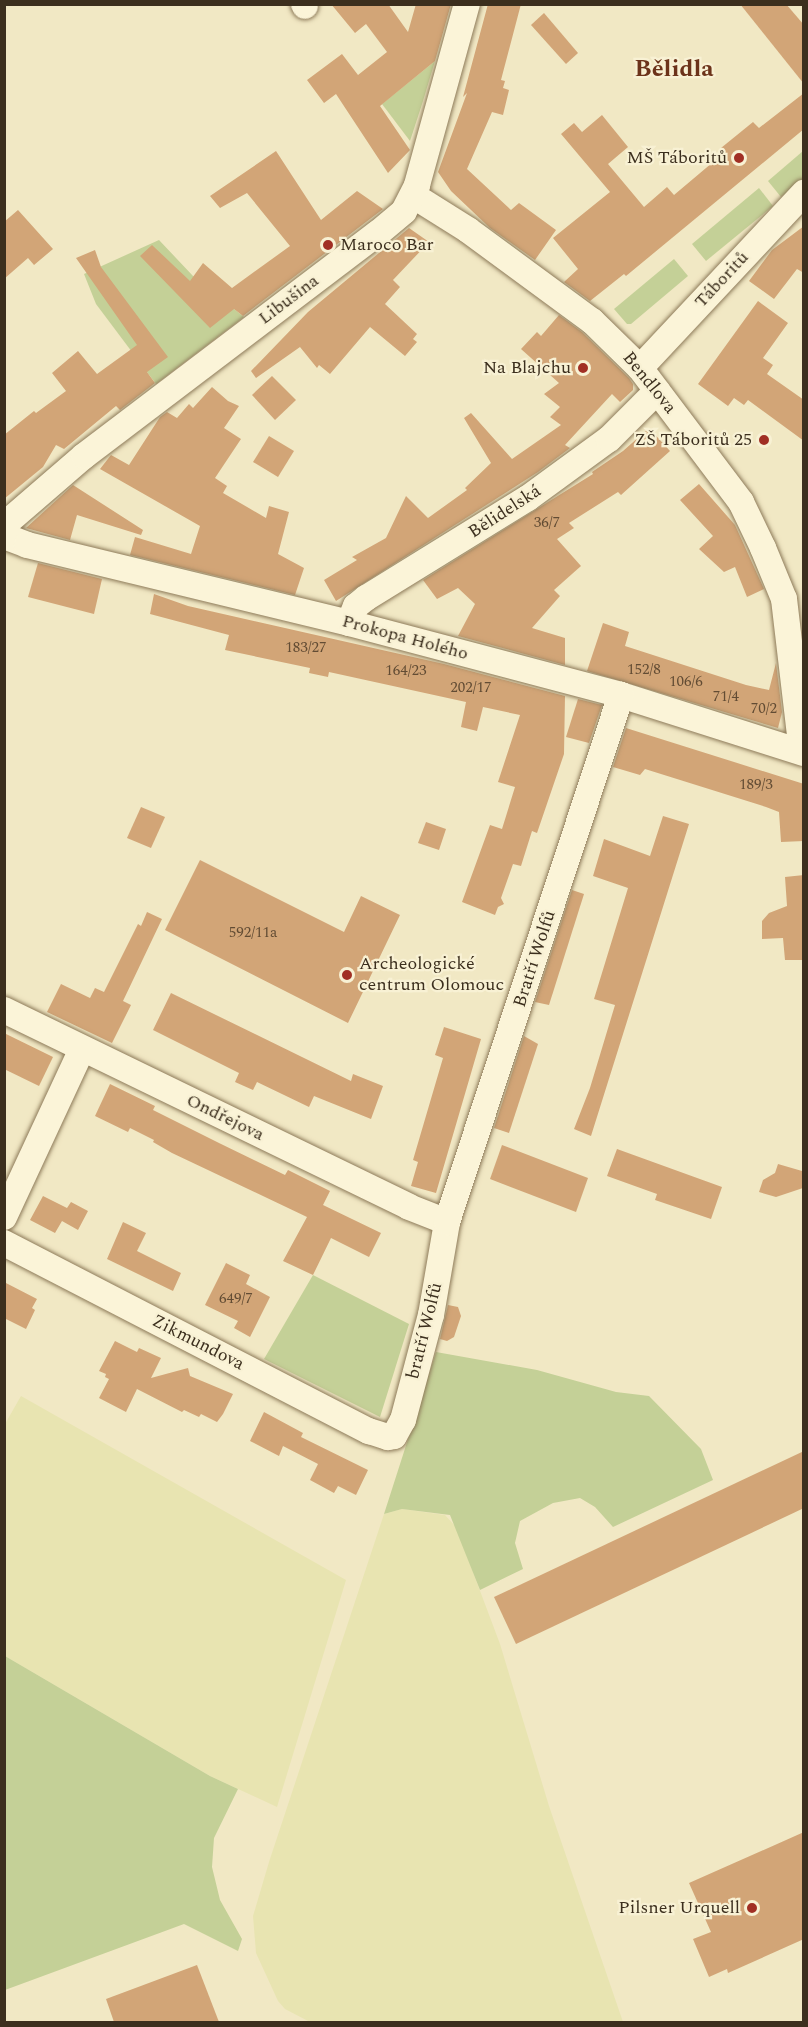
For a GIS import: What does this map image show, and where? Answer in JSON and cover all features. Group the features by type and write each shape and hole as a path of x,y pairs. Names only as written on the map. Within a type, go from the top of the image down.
{"street":[{"name":"Libušina","path":"4,525 93,449 377,234 404,211 414,196 467,4"},
{"name":"Táboritů","path":"640,368 804,193"},
{"name":"Bendlova","path":"414,196 452,219 560,295 592,321 640,368 741,502 784,600 803,753"},
{"name":"Bělidelská","path":"349,623 356,606 366,598 528,498 609,439 657,391"},
{"name":"Prokopa Holého","path":"4,536 27,545 349,623 621,695 803,753"},
{"name":"Bratří Wolfů","path":"447,1222 621,695"},
{"name":"Ondřejova","path":"4,1010 409,1208 447,1222"},
{"path":"4,1217 82,1049"},
{"name":"bratří Wolfů","path":"394,1436 403,1420 431,1315 447,1222"},
{"name":"Zikmundova","path":"4,1243 369,1431 394,1436"}],"shaded area":[{"path":"21,1396 346,1580 277,1807 210,1776 5,1656 5,1424"},
{"path":"402,1509 445,1515 456,1527 500,1644 549,1806 623,2022 310,2022 285,2009 278,2001 256,1953 253,1916 269,1862 384,1514"}],"green space":[{"path":"435,61 423,101 410,141 382,104"},
{"path":"803,151 803,179 781,197 768,181"},
{"path":"759,188 773,206 706,261 692,244"},
{"path":"159,240 193,276 244,317 156,384 96,304 84,274"},
{"path":"674,259 688,276 631,324 627,324 614,309"},
{"path":"313,1275 409,1324 380,1417 264,1359"},
{"path":"436,1352 537,1370 616,1392 649,1396 701,1449 713,1480 613,1527 595,1507 580,1498 553,1503 520,1521 515,1543 523,1569 480,1590 450,1515 402,1509 384,1514"},
{"path":"5,1656 210,1776 238,1789 214,1838 212,1867 220,1900 242,1939 238,1951 184,1924 5,1990"}],"building":[{"path":"331,4 388,4 408,32 416,4 451,4 435,61 380,106 410,150 388,173 336,94 324,103 307,80 342,54 358,75 387,52 366,24 355,33"},
{"path":"488,4 521,4 501,80 505,81 503,88 509,90 503,115 492,112 467,169 511,210 519,203 556,230 535,260 490,228 451,191 438,172 467,93 463,97"},
{"path":"740,4 786,4 804,25 804,84"},
{"path":"544,13 578,53 566,64 531,25"},
{"path":"804,93 804,129 626,276 624,274 590,301 564,282 578,269 553,238 610,192 561,134 574,123 582,132 602,115 628,147 608,164 644,207 667,187 674,195 725,152 721,148 753,122 759,128"},
{"path":"276,151 321,220 357,191 383,209 243,316 234,309 210,328 140,256 152,245 190,281 203,263 232,288 290,246 247,193 220,208 210,196"},
{"path":"18,210 53,249 34,265 28,258 4,279 4,222"},
{"path":"804,226 804,273 797,269 774,299 749,281 772,250"},
{"path":"409,228 429,242 393,280 400,287 385,304 417,334 413,339 417,342 405,356 370,327 330,374 319,365 317,368 300,347 256,378 251,371 308,312"},
{"path":"95,250 101,267 168,357 147,372 155,383 120,410 116,406 64,449 56,445 43,467 4,499 4,435 34,411 36,413 66,391 52,373 78,351 97,374 137,345 76,258"},
{"path":"758,301 788,323 763,358 773,365 767,374 804,400 804,441 748,400 744,405 734,398 728,406 698,384"},
{"path":"559,315 582,332 629,378 633,384 633,390 620,402 612,394 565,445 570,448 538,472 336,601 324,580 357,560 352,557 386,538 406,496 428,518 467,490 465,488 491,463 464,418 471,413 512,459 561,425 550,417 560,407 544,394 559,383 521,349 537,332 541,336"},
{"path":"272,376 296,400 275,420 252,395"},
{"path":"212,387 228,401 239,406 224,428 241,439 215,478 227,486 223,493 266,518 269,506 289,512 278,554 304,568 295,595 130,555 135,537 191,554 200,526 100,469 111,455 129,465 160,417 167,412 177,418 189,404 193,408"},
{"path":"649,428 670,451 621,495 618,492 569,523 574,528 557,539 581,566 554,590 560,596 532,628 565,638 565,665 458,636 475,604 458,588 437,599 423,580 593,474 592,472 623,451"},
{"path":"269,436 294,451 278,477 253,462"},
{"path":"699,484 735,525 764,589 747,597 735,567 724,572 699,549 713,536 680,500"},
{"path":"73,485 143,530 141,535 77,515 70,540 26,528"},
{"path":"38,563 102,579 94,614 28,597"},
{"path":"154,594 188,606 444,664 565,696 564,754 537,833 532,831 521,866 513,864 501,898 504,904 498,907 495,915 462,902 490,825 502,829 515,787 498,782 520,715 483,707 477,731 461,727 466,702 329,672 328,677 309,673 310,668 225,650 229,635 150,614"},
{"path":"603,623 629,632 625,646 746,685 769,690 776,663 782,712 778,728 587,671"},
{"path":"578,699 602,705 589,743 566,737"},
{"path":"626,728 804,784 804,841 781,842 779,812 645,769 640,775 613,767"},
{"path":"141,807 165,817 151,848 127,838"},
{"path":"663,816 689,824 591,1136 574,1129 590,1088 615,1005 594,999 628,888 593,876 604,839 650,856"},
{"path":"426,822 446,829 439,850 418,843"},
{"path":"200,860 344,932 361,896 400,915 348,1023 165,930"},
{"path":"804,875 804,960 785,960 783,938 762,939 762,921 769,913 787,906 785,877"},
{"path":"572,890 584,894 549,1005 535,1002"},
{"path":"147,912 162,919 123,1001 131,1005 112,1043 47,1012 61,984 90,998 95,988 104,992 138,924 141,926"},
{"path":"171,993 351,1081 353,1074 383,1086 371,1119 314,1096 309,1107 257,1082 253,1090 235,1082 239,1073 153,1030"},
{"path":"444,1027 481,1039 436,1193 411,1186 418,1162 413,1160 443,1058 435,1055"},
{"path":"4,1033 53,1057 39,1086 4,1069"},
{"path":"524,1036 538,1044 509,1133 494,1128"},
{"path":"110,1084 155,1106 153,1110 219,1143 285,1175 288,1170 330,1191 323,1205 381,1233 369,1257 331,1238 313,1275 283,1261 307,1217 172,1153 153,1142 154,1140 130,1128 128,1132 95,1116"},
{"path":"502,1145 588,1178 576,1212 490,1179"},
{"path":"617,1149 722,1187 711,1219 655,1200 657,1194 607,1176"},
{"path":"778,1164 802,1171 803,1188 776,1197 759,1192 763,1180 775,1173"},
{"path":"43,1196 67,1208 71,1202 88,1211 78,1230 62,1221 55,1233 30,1220"},
{"path":"123,1222 146,1233 137,1251 181,1273 173,1291 107,1259"},
{"path":"226,1263 250,1275 246,1284 270,1297 250,1337 234,1328 238,1321 205,1305"},
{"path":"4,1282 37,1299 32,1308 35,1310 26,1329 4,1318"},
{"path":"448,1305 458,1307 461,1316 454,1337 447,1341 440,1339"},
{"path":"115,1341 137,1352 139,1348 161,1358 151,1378 188,1368 190,1376 233,1394 223,1414 217,1422 201,1414 199,1417 184,1410 182,1412 137,1389 126,1412 99,1398 109,1379 105,1377 106,1374 99,1371"},
{"path":"264,1412 303,1433 301,1437 368,1470 356,1495 338,1486 334,1493 310,1480 318,1464 283,1446 279,1456 250,1441"},
{"path":"804,1451 804,1508 516,1644 494,1597"},
{"name":"Pilsner Urquell","path":"804,1832 804,1939 728,1973 727,1969 709,1977 693,1939 711,1932 689,1883"},
{"path":"197,1965 219,2022 114,2022 106,1999"}],"place":[{"name":"MŠ Táboritů","path":"739,158"},
{"name":"Maroco Bar","path":"328,245"},
{"name":"Na Blajchu","path":"583,368"},
{"name":"ZŠ Táboritů 25","path":"764,440"},
{"name":"Archeologické centrum Olomouc","path":"347,975"},
{"name":"Pilsner Urquell","path":"752,1908"}],"district":[{"name":"Bělidla","path":"674,70"}]}
